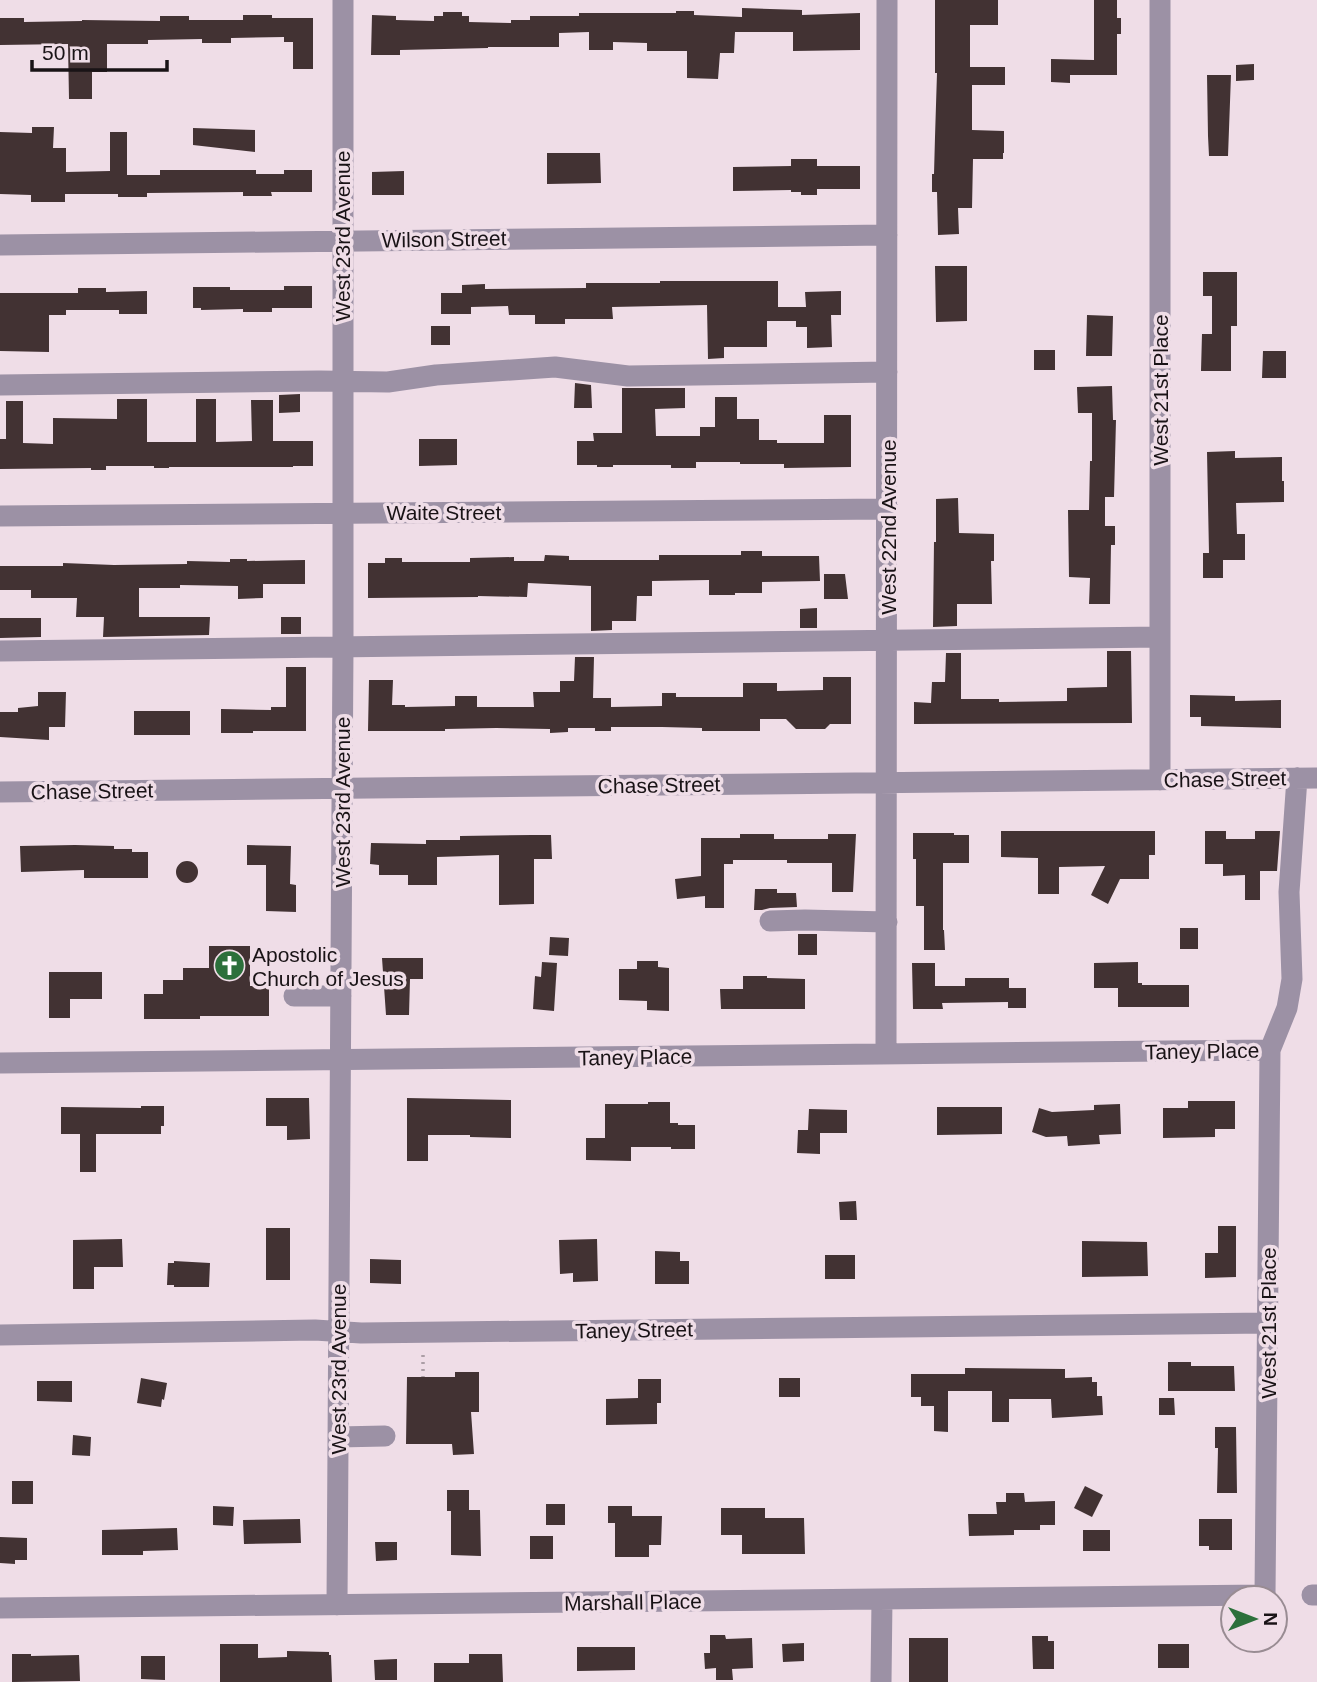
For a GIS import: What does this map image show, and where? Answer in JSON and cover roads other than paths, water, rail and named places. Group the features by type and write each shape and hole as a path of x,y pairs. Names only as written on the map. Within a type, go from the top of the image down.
{"street":[{"name":"West 23rd Avenue","path":"337,1605 343,646 342,0"},
{"name":"West 22nd Avenue","path":"886,1054 887,0"},
{"name":"West 21st Place","path":"1160,0 1160,780"},
{"name":"Wilson Street","path":"0,245 887,234"},
{"path":"0,385 388,382 436,375 555,367 628,376 887,372"},
{"name":"Waite Street","path":"0,516 888,509"},
{"path":"0,651 1160,638"},
{"path":"1270,1050 1287,1008 1292,979 1289,892 1307,778"},
{"name":"Chase Street","path":"0,792 1307,778"},
{"path":"770,921 887,922"},
{"path":"294,996 341,996"},
{"name":"West 21st Place","path":"1265,1584 1270,1050"},
{"name":"Taney Place","path":"0,1063 1270,1050"},
{"name":"Taney Street","path":"0,1335 1268,1323"},
{"path":"338,1437 385,1436"},
{"name":"Marshall Place","path":"0,1608 1219,1595"},
{"path":"881,1682 882,1599"}],"place":[{"name":"Apostolic Church of Jesus","path":"229,966"}]}
